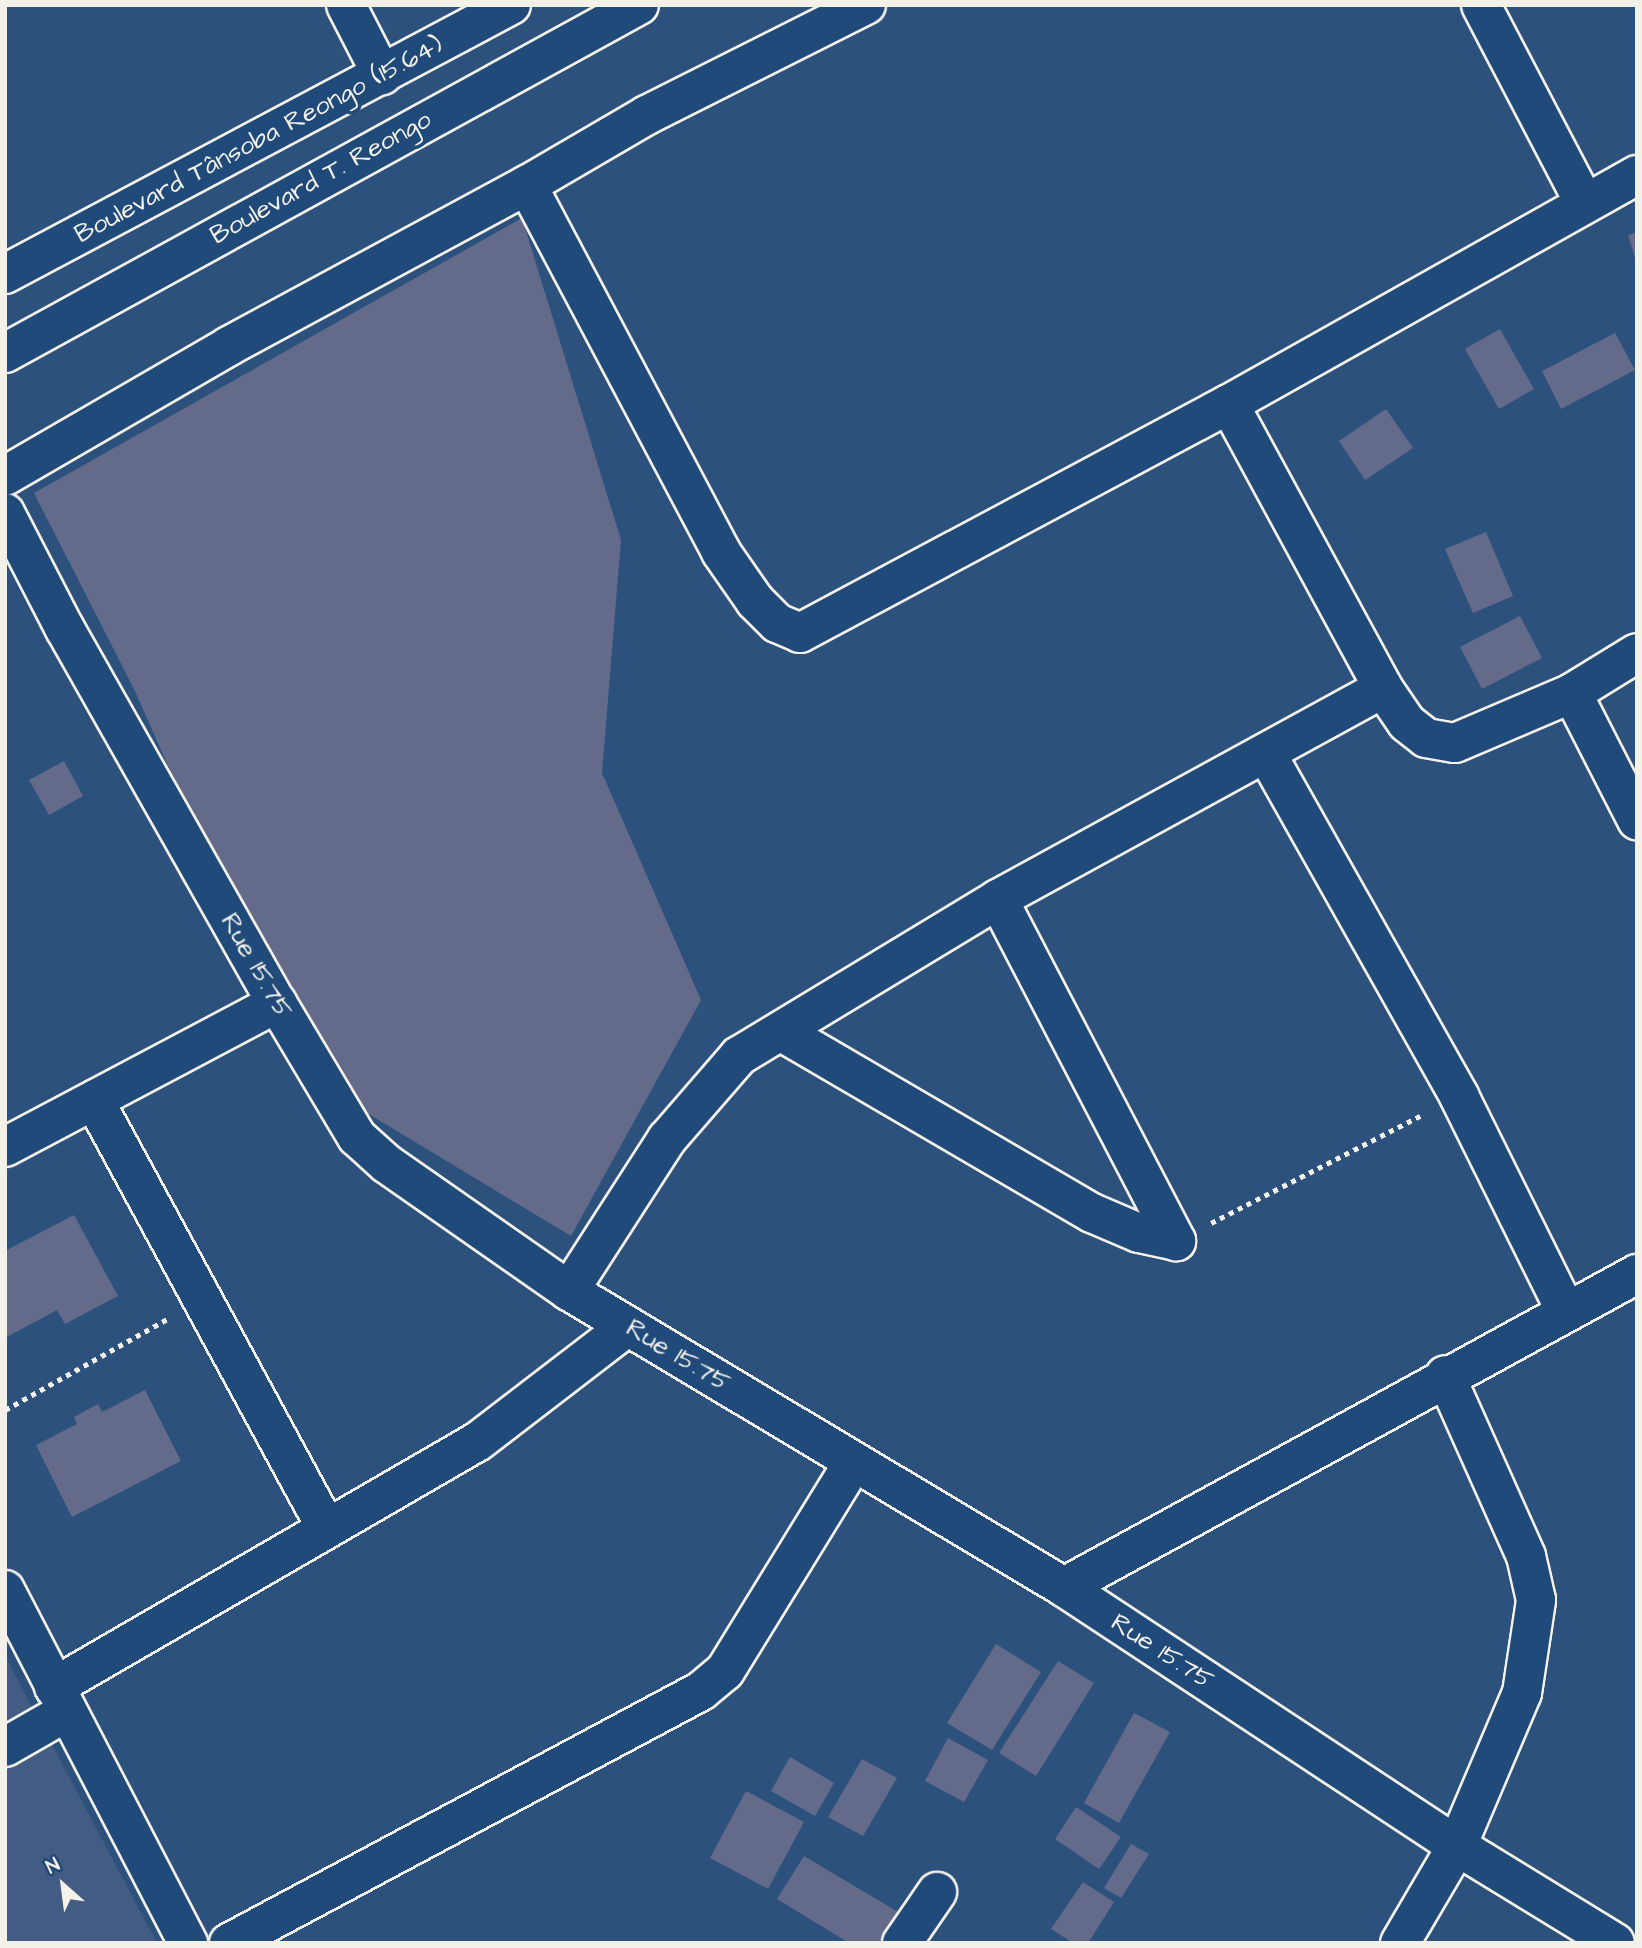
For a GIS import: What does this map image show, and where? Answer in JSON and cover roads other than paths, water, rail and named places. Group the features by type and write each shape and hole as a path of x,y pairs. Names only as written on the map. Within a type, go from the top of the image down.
{"main road":[{"path":"346,5 382,75"},
{"name":"Boulevard Tânsoba Reongo (15.64)","path":"5,275 511,5"},
{"name":"Boulevard T. Reongo","path":"5,353 639,5"},
{"path":"5,476 229,346 527,185 647,115 866,5"},
{"path":"1481,5 1584,202"},
{"path":"527,185 721,552 755,601 777,623 800,633 1229,404 1584,202 1637,175"},
{"path":"1229,404 1383,688 1407,723 1426,738 1455,743 1572,693 1637,653"},
{"name":"Rue 15.75","path":"5,513 65,629 277,1003 357,1137 387,1164 569,1291 1064,1587 1457,1846 1615,1943"},
{"path":"569,1291 667,1139 739,1056 998,899 1383,688"},
{"path":"1572,693 1637,820"},
{"path":"1266,753 1459,1096 1566,1311"},
{"path":"782,1032 1092,1213 1139,1233 1176,1241 998,899"},
{"path":"5,1147 277,1003"},
{"path":"94,1100 326,1528"},
{"path":"1064,1587 1445,1375 1637,1274"},
{"path":"5,1747 60,1700 326,1528 477,1442 628,1326"},
{"path":"1400,1943 1457,1846 1522,1693 1535,1600 1527,1556 1445,1375"},
{"path":"229,1943 701,1691 725,1671 853,1463"},
{"path":"5,1591 188,1943"},
{"path":"902,1943 937,1892"}]}
